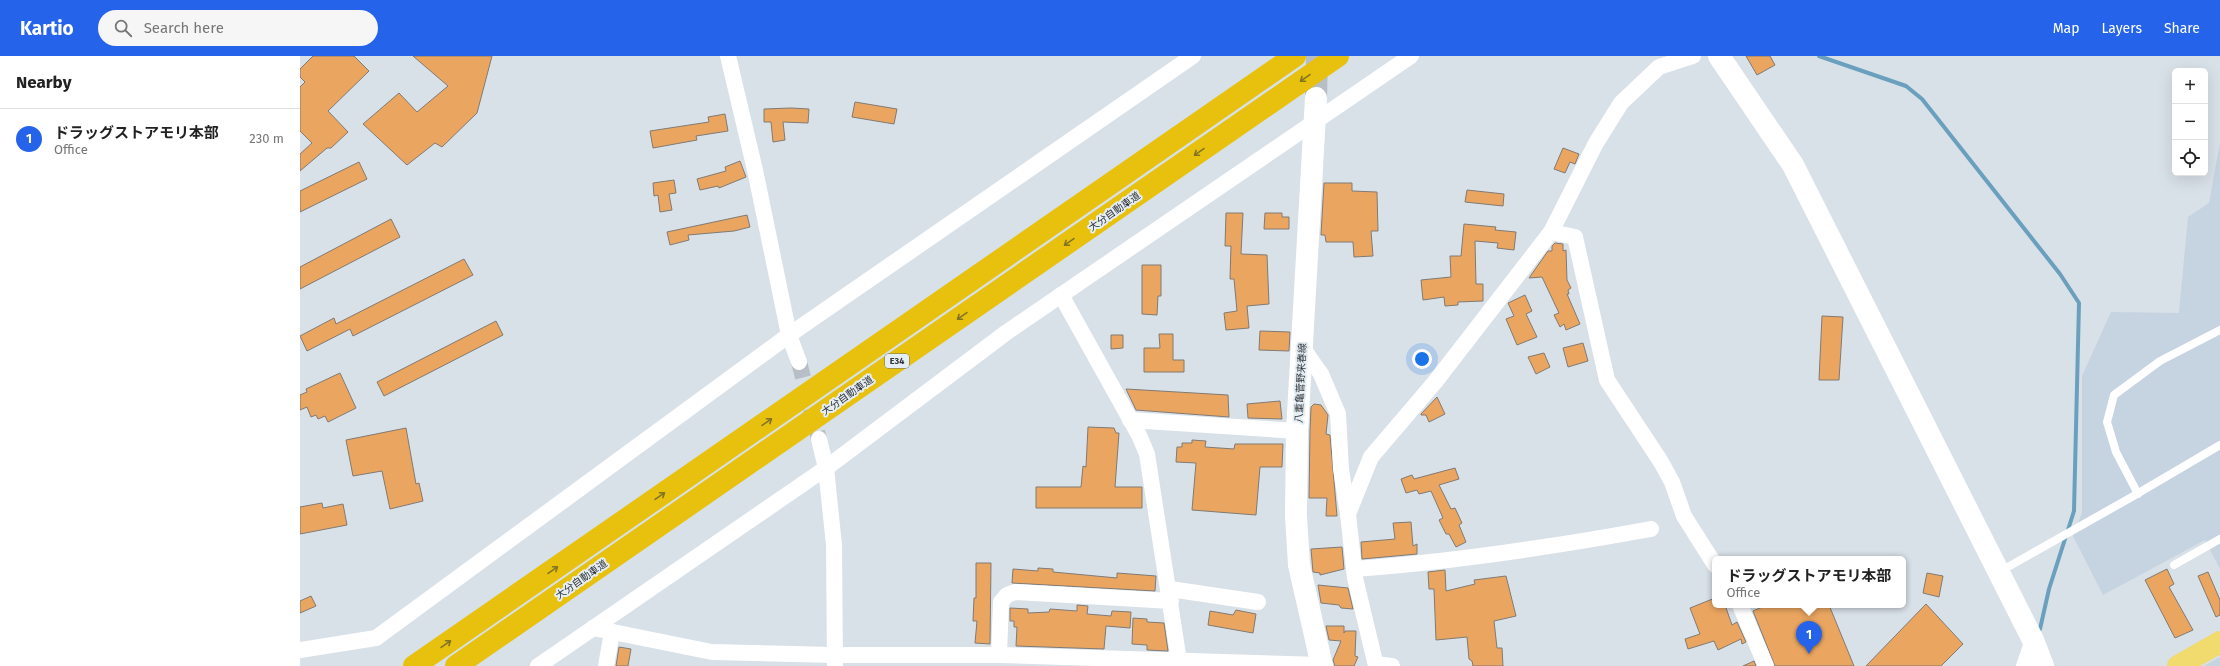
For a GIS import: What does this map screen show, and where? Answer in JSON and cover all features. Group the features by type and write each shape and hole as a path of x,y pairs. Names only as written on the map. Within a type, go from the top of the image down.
{"highway":[{"name":"E34","path":"414,666 1296,56"},
{"name":"大分自動車道","path":"456,666 1338,56"}],"main road":[{"path":"2178,666 2220,642"}],"street":[{"path":"728,56 755,170 789,335 799,362"},
{"path":"300,650 376,638 789,335 1193,56"},
{"path":"538,666 826,468 1007,332 1411,56"},
{"path":"1348,514 1371,457 1435,382 1552,232 1596,143 1621,103 1659,67 1693,56"},
{"path":"1719,56 1793,165 2033,640 2043,666"},
{"name":"八重亀菅野来春線","path":"1316,98 1297,431 1296,516 1298,565 1322,666"},
{"path":"1552,232 1575,237 1607,380 1661,462 1672,482 1684,516 1712,560"},
{"path":"1061,295 1130,420 1147,454 1179,660"},
{"path":"1302,347 1321,374 1338,414 1341,469 1354,569 1376,665 1392,666"},
{"path":"1130,420 1297,431"},
{"path":"819,439 826,468 834,545 834,661"},
{"path":"1354,569 1408,565 1532,550 1651,529"},
{"path":"999,655 1001,602 1007,595 1015,592 1170,595 1258,602"},
{"path":"1741,608 1766,666"},
{"path":"593,628 712,652 834,661 999,655 1322,666"},
{"path":"606,666 612,632"},
{"path":"2024,666 2033,640"}],"lane":[{"path":"2138,494 2116,452 2107,422 2114,395 2160,361 2220,330"},
{"path":"1998,572 2138,494 2220,445"},
{"path":"2174,565 2220,539"}],"shaded area":[{"path":"2220,143 2220,569 2205,540 2103,595 2073,536 2082,513 2082,376 2111,312 2179,313 2188,217 2209,203"},
{"path":"2220,657 2220,666 2204,666"}],"building":[{"path":"313,56 354,56 369,71 328,111 348,132 331,148 327,148 300,171 300,154 312,143 300,131 300,87 305,82 300,77 300,69"},
{"path":"413,56 492,56 477,113 442,147 435,143 407,165 363,124 399,93 417,112 448,86"},
{"path":"1746,56 1770,56 1775,65 1757,75"},
{"path":"855,102 897,109 894,124 852,117"},
{"path":"764,109 809,109 808,123 783,122 785,140 773,142 771,122 764,122"},
{"path":"725,114 728,131 696,136 697,140 653,148 650,131 709,122 708,117"},
{"path":"1563,148 1579,154 1575,164 1570,162 1565,173 1554,169"},
{"path":"740,161 746,177 719,188 718,186 700,190 697,179 726,171 725,167"},
{"path":"359,162 367,179 300,212 300,191"},
{"path":"674,180 676,193 669,194 672,210 660,212 658,195 654,196 653,183"},
{"path":"1324,183 1352,183 1352,191 1377,192 1378,231 1371,231 1373,256 1354,257 1353,242 1326,242 1325,235 1321,235"},
{"path":"1467,190 1504,194 1503,206 1465,202"},
{"path":"1226,213 1243,213 1241,254 1267,255 1269,304 1247,306 1249,328 1226,330 1224,313 1237,311 1234,279 1230,279 1231,246 1225,246"},
{"path":"1265,213 1282,213 1282,217 1289,217 1289,229 1264,229"},
{"path":"747,215 750,227 734,231 688,235 689,240 670,245 667,232"},
{"path":"391,219 400,237 300,289 300,267"},
{"path":"1464,224 1496,227 1495,230 1516,232 1514,250 1497,248 1498,243 1475,241 1476,284 1483,284 1483,301 1458,302 1458,305 1445,306 1444,297 1423,300 1421,280 1451,277 1450,256 1461,256"},
{"path":"1555,243 1563,244 1563,251 1566,250 1567,280 1571,288 1568,290 1569,294 1567,294 1580,324 1566,330 1564,324 1560,327 1554,315 1559,313 1542,277 1529,278 1548,251 1552,251 1552,246"},
{"path":"464,259 473,275 353,336 350,329 307,351 300,336 334,318 336,324"},
{"path":"1142,265 1161,265 1161,296 1158,296 1157,315 1142,314"},
{"path":"1525,295 1532,311 1526,314 1537,337 1517,345 1506,319 1514,316 1508,303"},
{"path":"1822,316 1843,317 1839,380 1819,380"},
{"path":"496,321 503,335 384,396 377,382"},
{"path":"1260,331 1290,332 1289,351 1259,350"},
{"path":"1159,334 1173,334 1173,360 1184,360 1184,372 1144,372 1144,348 1160,348"},
{"path":"1111,335 1123,335 1123,348 1111,349"},
{"path":"1583,343 1588,361 1568,367 1563,348"},
{"path":"1544,353 1550,367 1536,374 1528,357"},
{"path":"340,373 356,408 328,422 325,416 318,419 316,415 311,417 307,407 300,410 300,395 307,392 306,389"},
{"path":"1126,389 1228,395 1229,417 1136,410"},
{"path":"1437,397 1445,414 1429,422 1426,415 1421,414"},
{"path":"1280,401 1282,419 1248,418 1247,404"},
{"path":"1314,404 1321,405 1328,415 1326,434 1330,435 1337,516 1326,516 1327,498 1309,498 1311,407"},
{"path":"1088,427 1114,428 1116,433 1119,433 1115,487 1142,487 1142,508 1036,508 1036,487 1081,487 1083,466 1086,467"},
{"path":"406,428 416,484 419,483 423,501 390,509 382,471 353,476 346,440"},
{"path":"1192,440 1206,441 1205,447 1234,449 1235,444 1283,444 1282,467 1260,467 1256,515 1192,510 1196,463 1176,462 1177,447 1182,447 1182,443 1192,443"},
{"path":"1455,468 1459,479 1439,485 1451,509 1455,508 1462,523 1459,525 1466,542 1456,547 1449,534 1446,534 1439,520 1443,518 1431,491 1419,494 1417,490 1406,493 1401,479 1412,475 1414,479"},
{"path":"322,503 323,508 343,504 347,525 300,534 300,507"},
{"path":"1411,522 1413,546 1417,544 1417,554 1362,559 1361,542 1395,539 1393,523"},
{"path":"1342,547 1344,569 1320,575 1320,573 1313,572 1311,549"},
{"path":"976,563 991,563 990,644 975,643 977,621 973,621 974,598 976,598"},
{"path":"1038,568 1053,569 1053,572 1117,578 1117,573 1156,576 1155,591 1012,583 1013,569 1038,571"},
{"path":"2167,569 2174,584 2169,587 2193,630 2175,638 2145,580"},
{"path":"1445,570 1446,591 1475,584 1474,580 1506,576 1516,616 1494,621 1497,648 1502,648 1503,666 1473,666 1472,661 1469,659 1467,637 1436,640 1434,589 1429,589 1428,572"},
{"path":"2208,572 2220,600 2220,615 2216,617 2198,576"},
{"path":"1927,573 1943,576 1939,597 1923,593"},
{"path":"1318,585 1348,588 1353,609 1341,608 1339,605 1321,603"},
{"path":"311,596 316,606 300,613 300,601"},
{"path":"1712,599 1712,608 1726,608 1732,625 1737,622 1746,642 1742,644 1741,639 1718,650 1714,641 1688,649 1685,639 1700,634 1690,608"},
{"path":"1926,604 1963,644 1941,666 1866,666"},
{"path":"1077,605 1088,606 1087,614 1111,616 1112,611 1131,612 1130,628 1106,626 1104,649 1016,646 1017,627 1014,627 1014,621 1010,621 1010,608 1028,609 1028,613 1049,612 1050,609 1077,611"},
{"path":"1760,608 1830,608 1854,666 1775,666 1753,611"},
{"path":"1236,610 1256,614 1253,633 1208,625 1210,611 1233,615"},
{"path":"1133,618 1147,619 1147,622 1164,623 1168,651 1147,650 1147,645 1132,644"},
{"path":"1326,626 1344,626 1344,633 1345,631 1356,631 1355,656 1358,657 1354,666 1335,666 1333,660 1341,641 1329,640"},
{"path":"619,647 631,649 628,666 616,666"},
{"path":"1754,661 1756,666 1743,666"}],"waterway":[{"path":"1819,56 1906,86 1922,99 2060,274 2079,303 2074,511 2049,589 2040,629"}],"tunnel":[{"path":"1316,98 1317,56"},
{"path":"799,362 819,439"}],"place":[{"name":"ドラッグストアモリ本部","path":"1809,654"}]}
